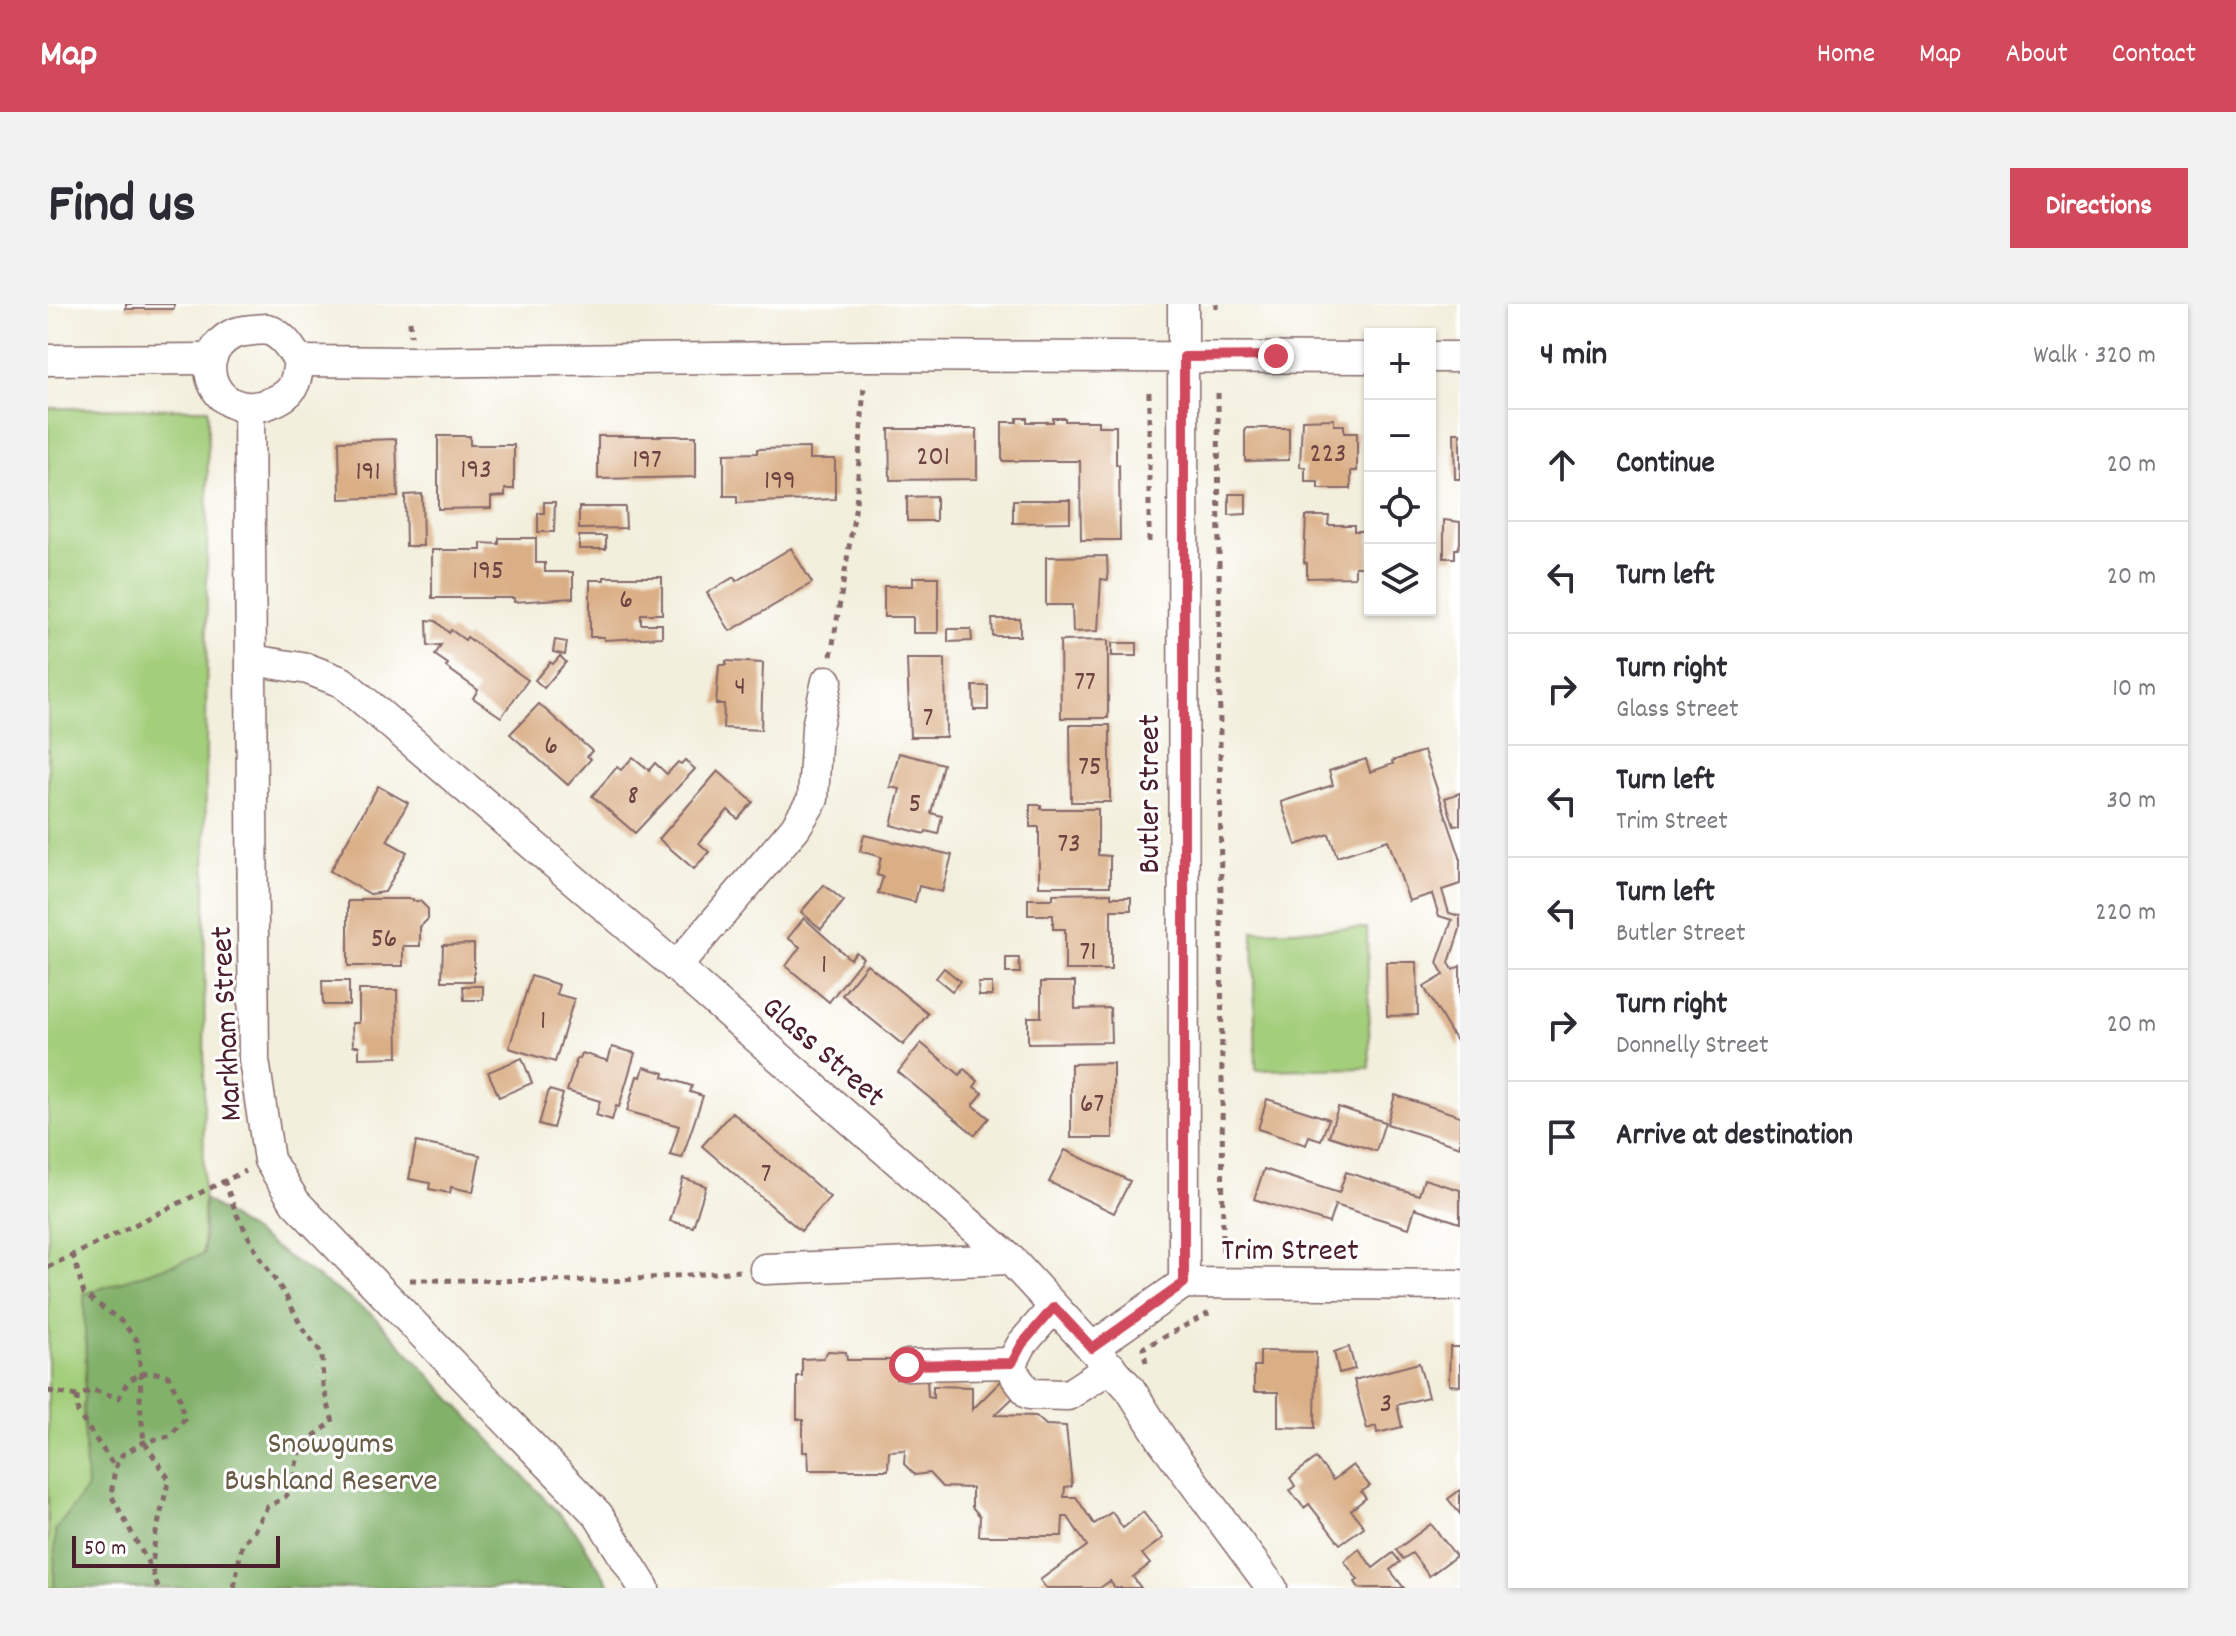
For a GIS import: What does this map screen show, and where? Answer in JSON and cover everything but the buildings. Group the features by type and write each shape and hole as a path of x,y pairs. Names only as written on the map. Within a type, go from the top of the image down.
{"street":[{"name":"Butler Street","path":"1183,304 1184,1283"},
{"path":"258,317 287,342 299,361 296,384 283,398 249,409 236,406 220,395 212,383 211,359 222,342 258,317"},
{"path":"299,361 867,356 1364,358"},
{"path":"1436,357 1460,357"},
{"path":"48,360 211,359"},
{"name":"Markham Street","path":"249,409 254,1060 269,1160 295,1202 598,1515 644,1588"},
{"name":"Glass Street","path":"252,660 308,669 342,682 676,967 1010,1259 1130,1389 1163,1441 1272,1588"},
{"path":"676,967 795,828 813,799 817,727 829,668"},
{"path":"765,1269 1010,1259"},
{"name":"Trim Street","path":"1012,1363 1016,1377 1029,1394 1068,1395 1102,1358 1184,1283 1460,1285"},
{"path":"907,1365 1012,1363 1022,1344 1054,1307"}],"path":[{"path":"410,321 410,333"},
{"path":"829,668 856,505 865,382"},
{"path":"1149,392 1149,546"},
{"path":"1218,393 1223,1254"},
{"path":"48,1267 254,1167"},
{"path":"224,1180 237,1215 259,1256 286,1296 302,1328 322,1354 323,1386 333,1422 298,1451 294,1468 296,1485 284,1498 267,1507 242,1545 234,1588"},
{"path":"73,1254 84,1294 121,1321 137,1340 144,1442 169,1479 155,1537 152,1570"},
{"path":"409,1280 610,1281 765,1269"},
{"name":"Trim Street","path":"1153,1371 1143,1359 1143,1348 1210,1313 1221,1312"},
{"path":"48,1391 77,1396 93,1390 119,1398 124,1387 141,1372 154,1371 168,1376 180,1399 184,1420 170,1436 144,1442 122,1455 115,1468 111,1495 152,1570 158,1588"},
{"path":"77,1396 78,1413 115,1468"}],"green space":[{"path":"48,408 208,409 201,1588 48,1588"},
{"path":"1367,928 1370,1068 1256,1070 1253,931"},
{"name":"Snowgums Bushland Reserve","path":"204,1199 374,1316 577,1533 612,1588 54,1588 55,1531 87,1488 83,1410 86,1364 84,1294 204,1254"}],"route":[{"path":"907,1365 1012,1363 1022,1344 1054,1307 1092,1348 1184,1283 1184,357 1276,356"}]}
